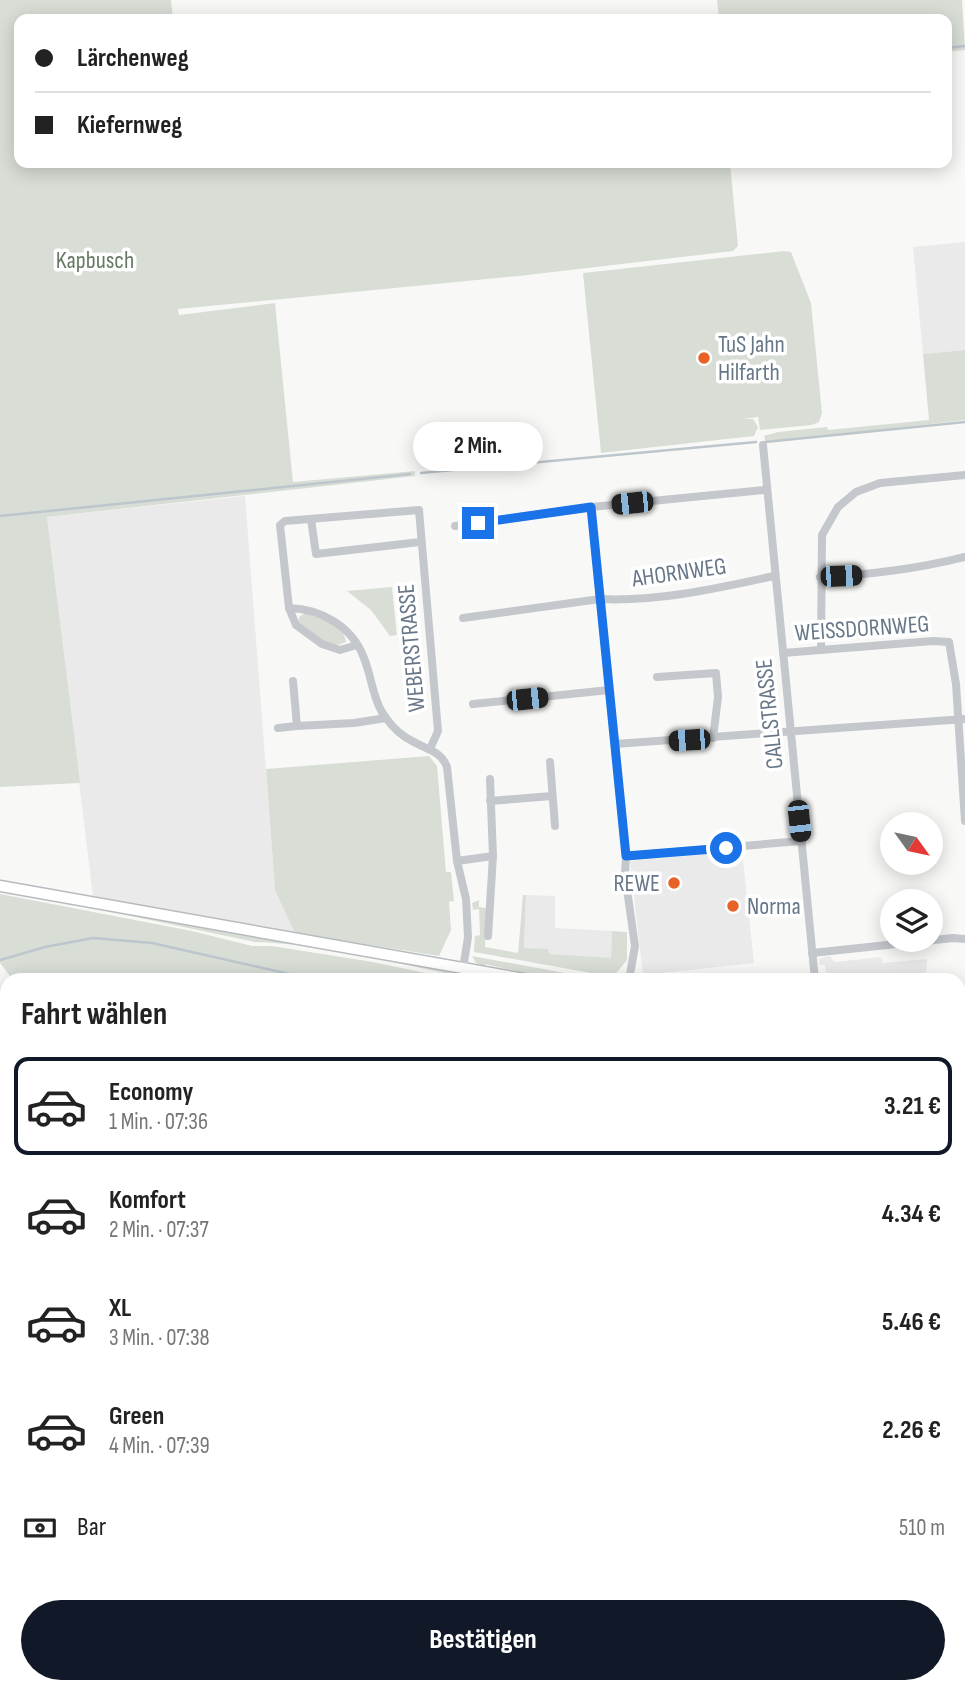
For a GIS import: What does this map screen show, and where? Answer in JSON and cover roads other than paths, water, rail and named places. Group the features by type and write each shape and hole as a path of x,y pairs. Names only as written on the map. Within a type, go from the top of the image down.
{"main road":[{"path":"0,886 487,973"}],"street":[{"name":"CALLSTRASSE","path":"762,445 814,973"},
{"path":"821,650 821,535 830,518 847,498 866,487 880,483 965,475"},
{"path":"455,526 591,507 765,490"},
{"path":"591,507 626,856 625,875 635,946 629,973"},
{"name":"WEBERSTRASSE","path":"311,519 419,510 438,731 430,749"},
{"path":"357,645 340,650 322,644 296,625 289,608 280,525 285,521 311,519 316,554 420,542"},
{"path":"820,578 863,576 921,568 965,557"},
{"name":"AHORNWEG","path":"463,618 600,598 615,600 694,592 775,576"},
{"path":"289,608 306,608 339,624 364,656 378,704 386,718 401,734 444,759 457,861 466,899 468,937 463,969"},
{"name":"WEISSDORNWEG","path":"783,653 949,642 961,719"},
{"path":"657,677 716,673 718,697 713,738"},
{"path":"293,681 298,726"},
{"path":"473,704 609,690"},
{"path":"278,728 386,718"},
{"path":"615,744 961,719 965,821"},
{"path":"550,762 555,826"},
{"path":"488,936 493,856 489,779"},
{"path":"490,800 552,796"},
{"path":"626,856 801,841"},
{"path":"457,861 493,856"},
{"path":"811,953 965,939"}],"waterway":[{"path":"952,47 965,46"},
{"path":"765,442 965,422"},
{"path":"421,473 756,442"},
{"path":"0,516 410,474"},
{"path":"0,960 45,947 93,938 152,943 285,973"}],"place":[{"name":"TuS Jahn Hilfarth","path":"704,358"},
{"name":"REWE","path":"674,883"},
{"name":"Norma","path":"733,906"}],"park label":[{"name":"Kapbusch","path":"95,260"}]}
